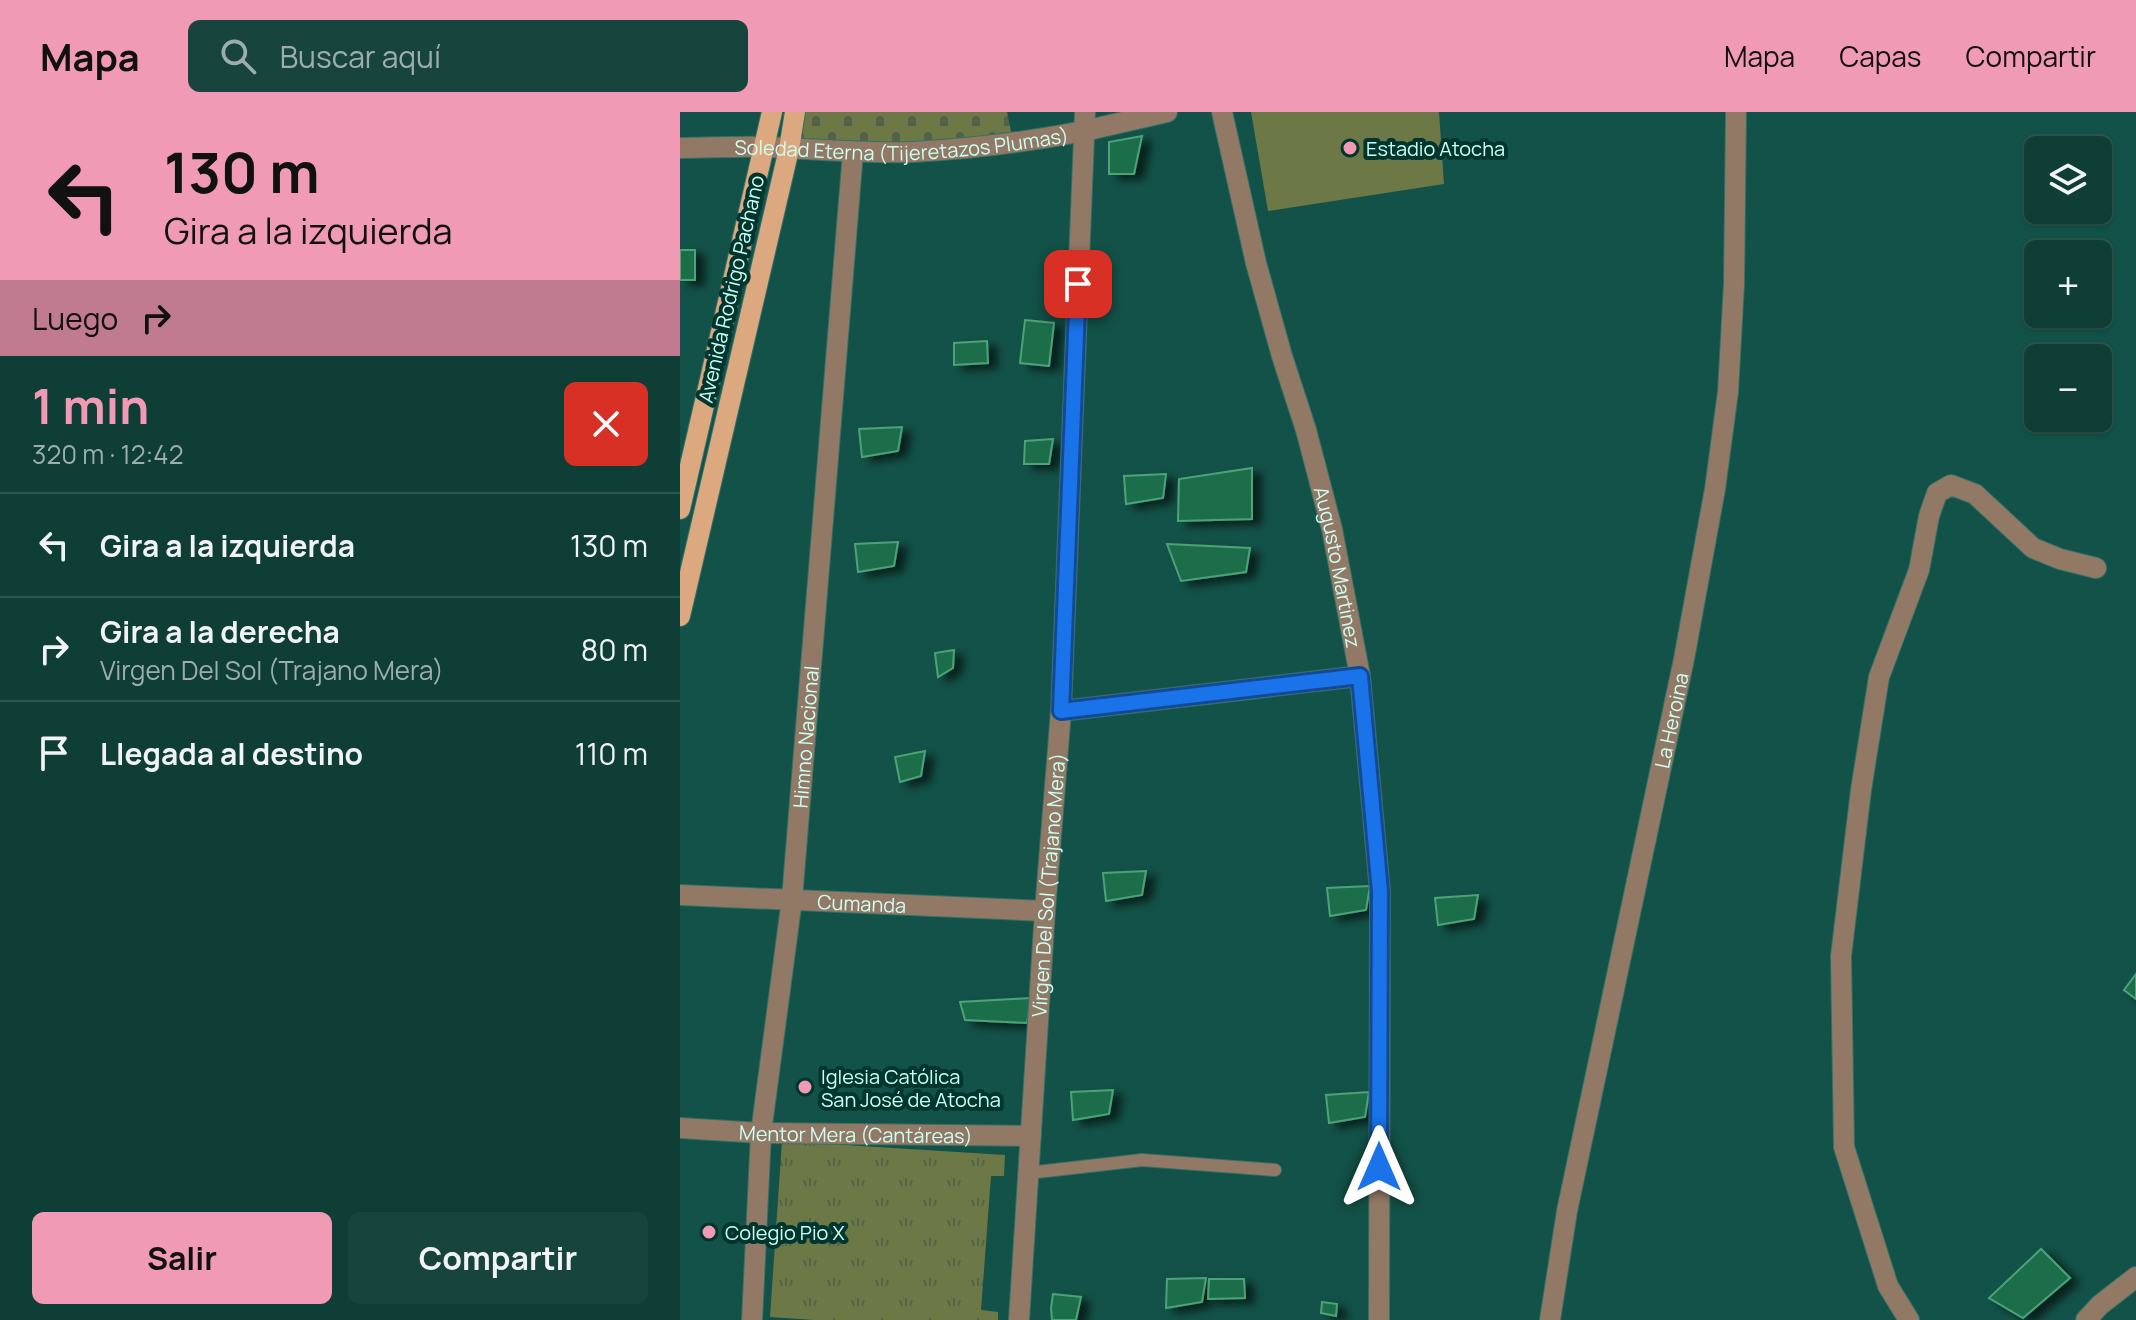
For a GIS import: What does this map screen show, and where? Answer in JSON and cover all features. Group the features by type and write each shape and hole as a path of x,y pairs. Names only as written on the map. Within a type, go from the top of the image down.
{"main road":[{"name":"Avenida Rodrigo Pachano","path":"680,509 772,112"},
{"name":"Avenida Rodrigo Pachano","path":"680,616 795,112"}],"street":[{"name":"Soledad Eterna (Tijeretazos Plumas)","path":"680,148 765,147 853,152 969,148 1026,142 1084,122 1167,112"},
{"name":"Augusto Martinez","path":"1222,112 1256,263 1332,529 1360,676 1380,891 1379,1320"},
{"name":"La Heroina","path":"1550,1320 1567,1211 1684,659 1715,489 1728,392 1734,284 1736,112"},
{"name":"Virgen Del Sol (Trajano Mera)","path":"1019,1320 1061,711 1084,122"},
{"name":"Himno Nacional","path":"752,1320 761,1133 792,899 853,152"},
{"path":"1909,1320 1888,1286 1844,1147 1841,956 1861,790 1879,677 1919,570 1929,516 1937,493 1951,485 1975,494 2033,548 2096,568"},
{"path":"1061,711 1360,676"},
{"name":"Cumanda","path":"680,895 1045,911"},
{"name":"Mentor Mera (Cantáreas)","path":"680,1128 761,1133 1031,1136"},
{"path":"2086,1320 2136,1277"}],"lane":[{"path":"1028,1173 1142,1160 1275,1170"}],"green space":[{"path":"799,112 1007,112 1012,136 791,147"},
{"name":"Estadio Atocha","path":"1251,112 1439,112 1444,184 1268,211"},
{"path":"782,1141 1005,1155 1004,1176 991,1176 981,1310 998,1312 998,1320 814,1320 770,1317"}],"building":[{"path":"1142,136 1134,174 1109,174 1109,142"},
{"path":"680,250 695,250 695,280 680,280"},
{"path":"1025,320 1054,323 1049,366 1020,363"},
{"path":"987,341 988,363 954,365 954,343"},
{"path":"902,427 898,451 862,457 859,429"},
{"path":"1053,439 1049,464 1024,464 1025,441"},
{"path":"1252,468 1252,519 1178,521 1179,479"},
{"path":"1166,474 1163,498 1126,504 1124,476"},
{"path":"898,542 894,566 858,572 855,544"},
{"path":"1167,544 1250,548 1246,572 1181,581"},
{"path":"954,650 953,668 938,677 935,653"},
{"path":"925,751 921,776 900,782 895,757"},
{"path":"1146,871 1142,895 1106,901 1103,873"},
{"path":"1370,886 1366,910 1330,916 1327,888"},
{"path":"1478,895 1474,919 1438,925 1435,898"},
{"path":"2136,974 2136,999 2124,990"},
{"path":"1031,998 1027,1023 965,1020 960,1002"},
{"path":"1113,1090 1109,1114 1073,1120 1071,1092"},
{"path":"1369,1092 1365,1117 1329,1123 1326,1095"},
{"path":"2041,1249 2070,1278 2023,1318 1989,1298"},
{"path":"1206,1278 1202,1302 1166,1308 1167,1279"},
{"path":"1209,1279 1244,1279 1245,1298 1208,1299"},
{"path":"1053,1294 1081,1297 1076,1320 1052,1320"},
{"path":"1322,1302 1337,1304 1336,1316 1321,1313"}],"place":[{"name":"Estadio Atocha","path":"1350,148"},
{"name":"Iglesia Católica San José de Atocha","path":"805,1087"},
{"name":"Colegio Pio X","path":"709,1232"}],"route":[{"path":"1078,284 1061,711 1360,676 1380,891 1379,1167"}]}
